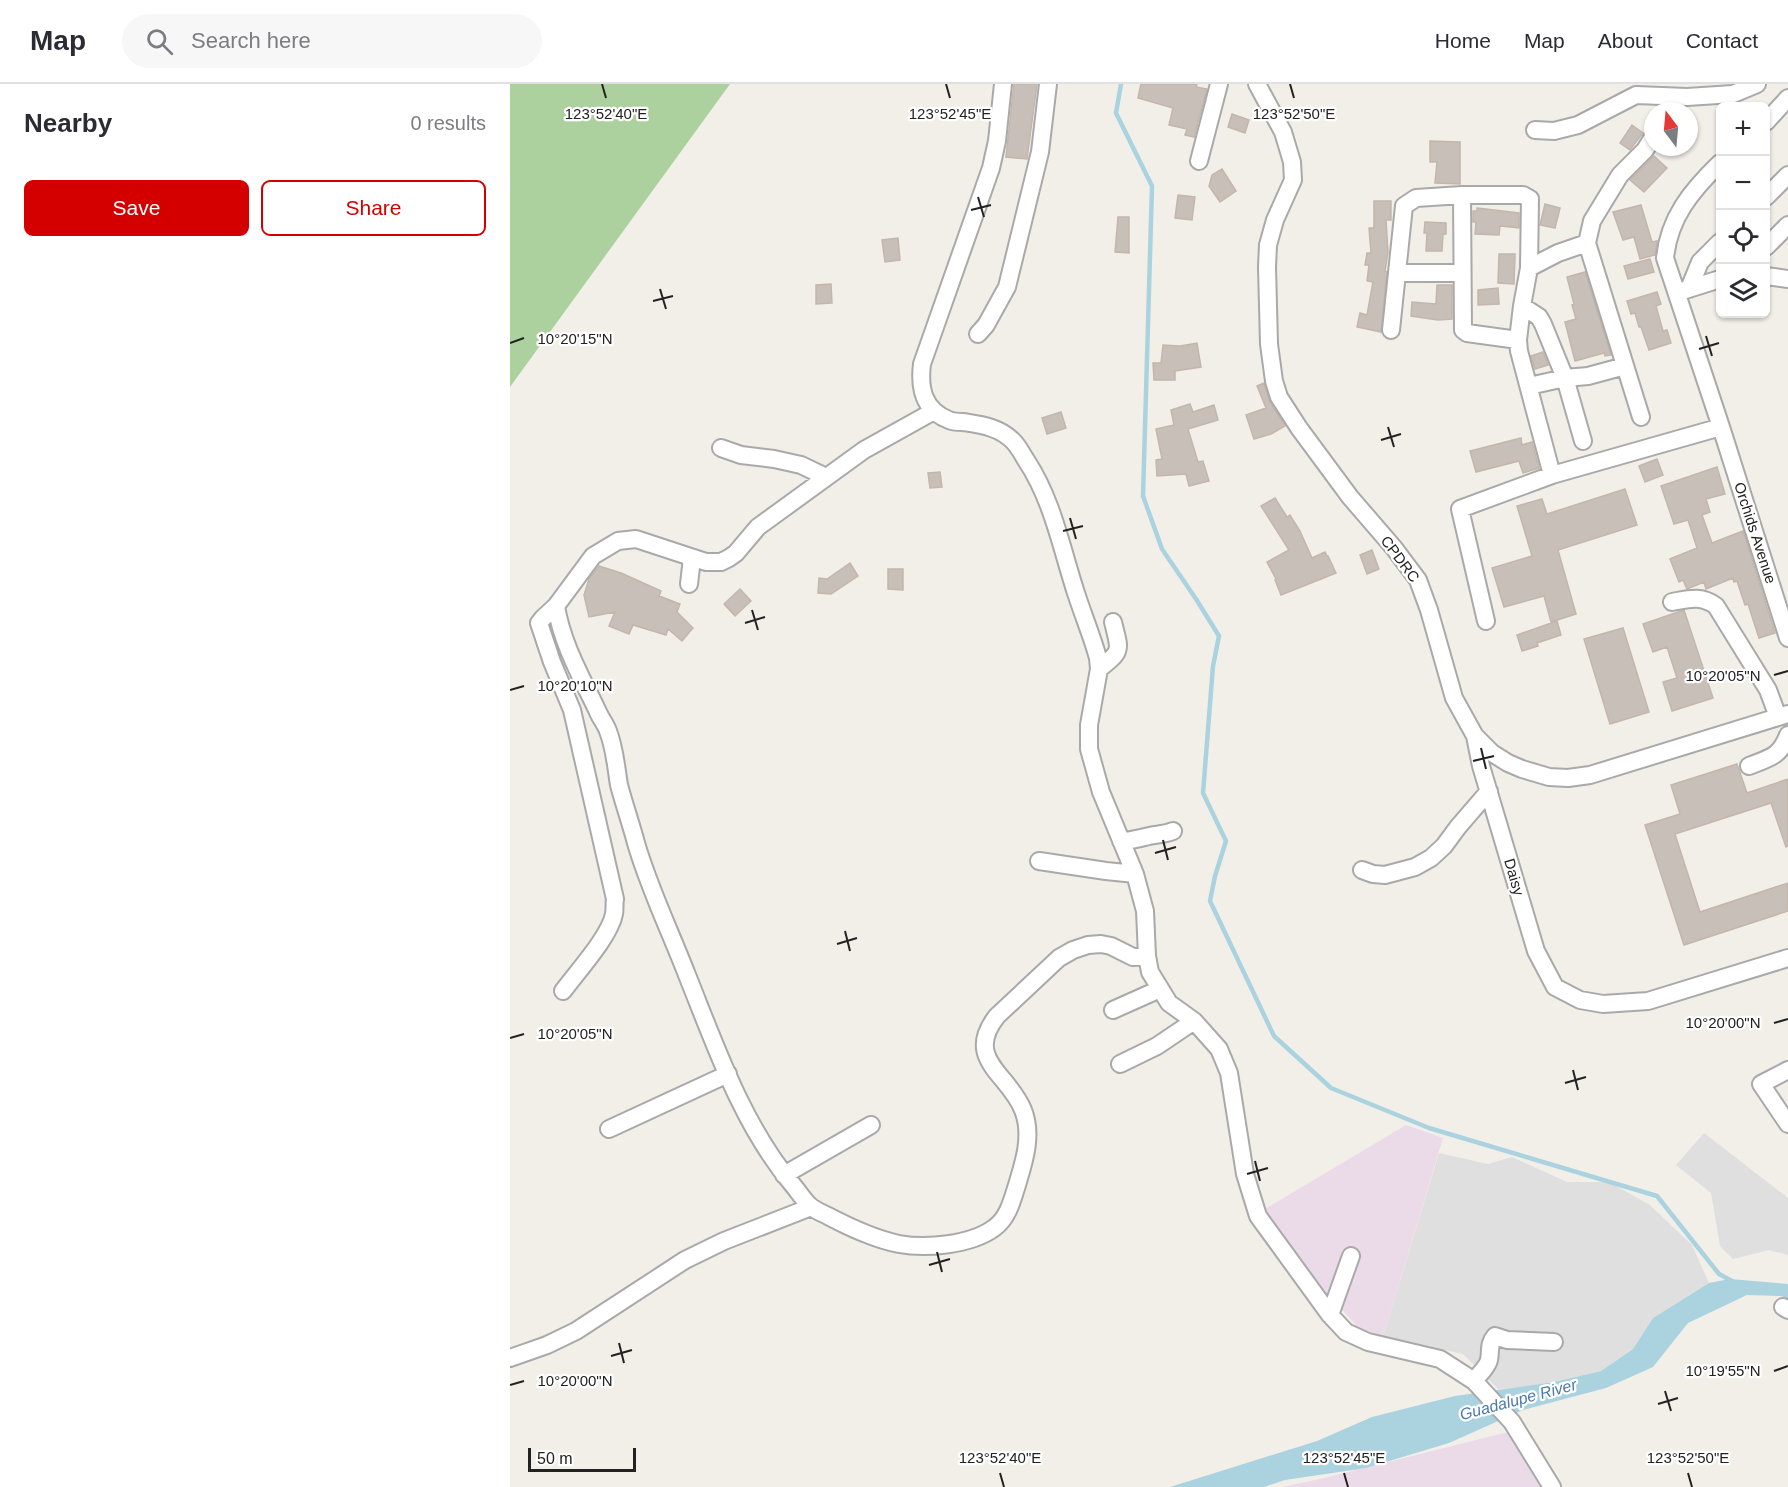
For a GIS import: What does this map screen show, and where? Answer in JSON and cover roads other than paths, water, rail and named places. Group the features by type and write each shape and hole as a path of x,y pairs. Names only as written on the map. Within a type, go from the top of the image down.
{"street":[{"path":"1003,84 997,141 991,168 922,364 920,379 926,402 934,411 949,420 988,426 1003,433 1015,443 1046,494 1094,644 1099,669 1089,725 1089,749 1101,792 1135,874 1145,911 1150,972 1169,1003 1194,1021 1219,1049 1229,1073 1245,1174 1258,1216 1330,1315 1346,1332 1368,1342 1440,1359 1477,1384 1512,1422 1552,1487"},
{"path":"978,334 986,325 1006,288 1040,152 1048,84"},
{"path":"1199,161 1219,84"},
{"name":"CPDRC","path":"1257,84 1283,132 1292,162 1293,180 1275,220 1268,244 1269,344 1274,381 1280,397 1299,428 1350,497 1419,580 1454,698 1475,736 1492,753 1508,763 1549,777 1568,778 1590,775 1783,715"},
{"path":"1535,130 1554,132 1578,124 1636,95 1687,97 1733,94 1757,84"},
{"path":"1770,118 1788,98"},
{"path":"1641,417 1587,243 1592,221 1620,175 1644,151"},
{"name":"Orchids Avenue","path":"1716,168 1684,204 1675,218 1667,241 1665,258 1682,291 1721,427 1788,638"},
{"path":"1770,193 1788,175"},
{"path":"1462,195 1463,330 1467,333 1518,340"},
{"path":"1391,330 1404,206 1416,198 1462,195 1523,195 1530,199 1529,268 1518,340 1552,475"},
{"path":"1770,243 1788,225"},
{"path":"1529,268 1558,253 1587,243"},
{"path":"1682,291 1700,262 1716,246"},
{"path":"1397,273 1461,273"},
{"path":"1770,277 1788,279"},
{"path":"1682,291 1716,280"},
{"path":"1522,306 1539,317 1544,324 1565,378 1583,441"},
{"path":"1529,386 1565,378 1588,376 1625,366"},
{"path":"563,991 610,927 614,915 615,899 572,710 539,623 556,606 593,556 618,542 636,539 706,562 721,562 736,553 758,527 864,450 934,411"},
{"path":"1486,621 1460,509 1552,475 1721,427"},
{"path":"721,448 741,455 801,465 826,477"},
{"path":"689,584 692,558"},
{"path":"1672,602 1695,597 1716,606 1783,715"},
{"path":"556,606 558,621 567,646 608,730 620,786 642,863 728,1074 765,1147 784,1175 811,1207 868,1235 914,1247 958,1242 978,1236 993,1228 1004,1219 1011,1204 1025,1158 1027,1131 1023,1111 1017,1099 992,1066 984,1047 985,1035 989,1026 1059,958 1073,950 1101,944 1111,946 1133,957 1147,956"},
{"path":"1099,669 1116,656 1119,650 1113,622"},
{"path":"1749,766 1777,755 1784,747 1788,735"},
{"name":"Daisy","path":"1475,736 1488,791 1536,951 1555,987 1580,1000 1603,1004 1648,1001 1788,958"},
{"path":"1362,870 1385,875 1415,867 1431,858 1444,846 1488,791"},
{"path":"1121,841 1131,841 1173,831"},
{"path":"1039,861 1135,874"},
{"path":"1113,1010 1160,989"},
{"path":"1120,1064 1157,1046 1194,1021"},
{"path":"1788,1070 1761,1084 1788,1124"},
{"path":"609,1129 728,1074"},
{"path":"784,1175 871,1125"},
{"path":"510,1358 547,1345 576,1331 685,1260 724,1241 811,1207"},
{"path":"1330,1315 1351,1256"},
{"path":"1477,1384 1489,1360 1490,1345 1495,1336 1507,1340 1554,1342"}],"water":[{"name":"Guadalupe River","path":"1730,1279 1788,1284 1788,1299 1781,1296 1747,1295 1688,1323 1653,1367 1606,1388 1523,1410 1449,1443 1366,1468 1285,1480 1264,1487 1170,1487 1317,1441 1372,1417 1455,1396 1554,1382 1601,1371 1633,1349 1653,1318 1709,1283"}],"waterway":[{"path":"1121,84 1116,113 1152,186 1143,496 1162,549 1219,636 1213,666 1203,793 1226,841 1210,901 1274,1036 1331,1088 1429,1128 1657,1196 1719,1274 1732,1281"}]}
